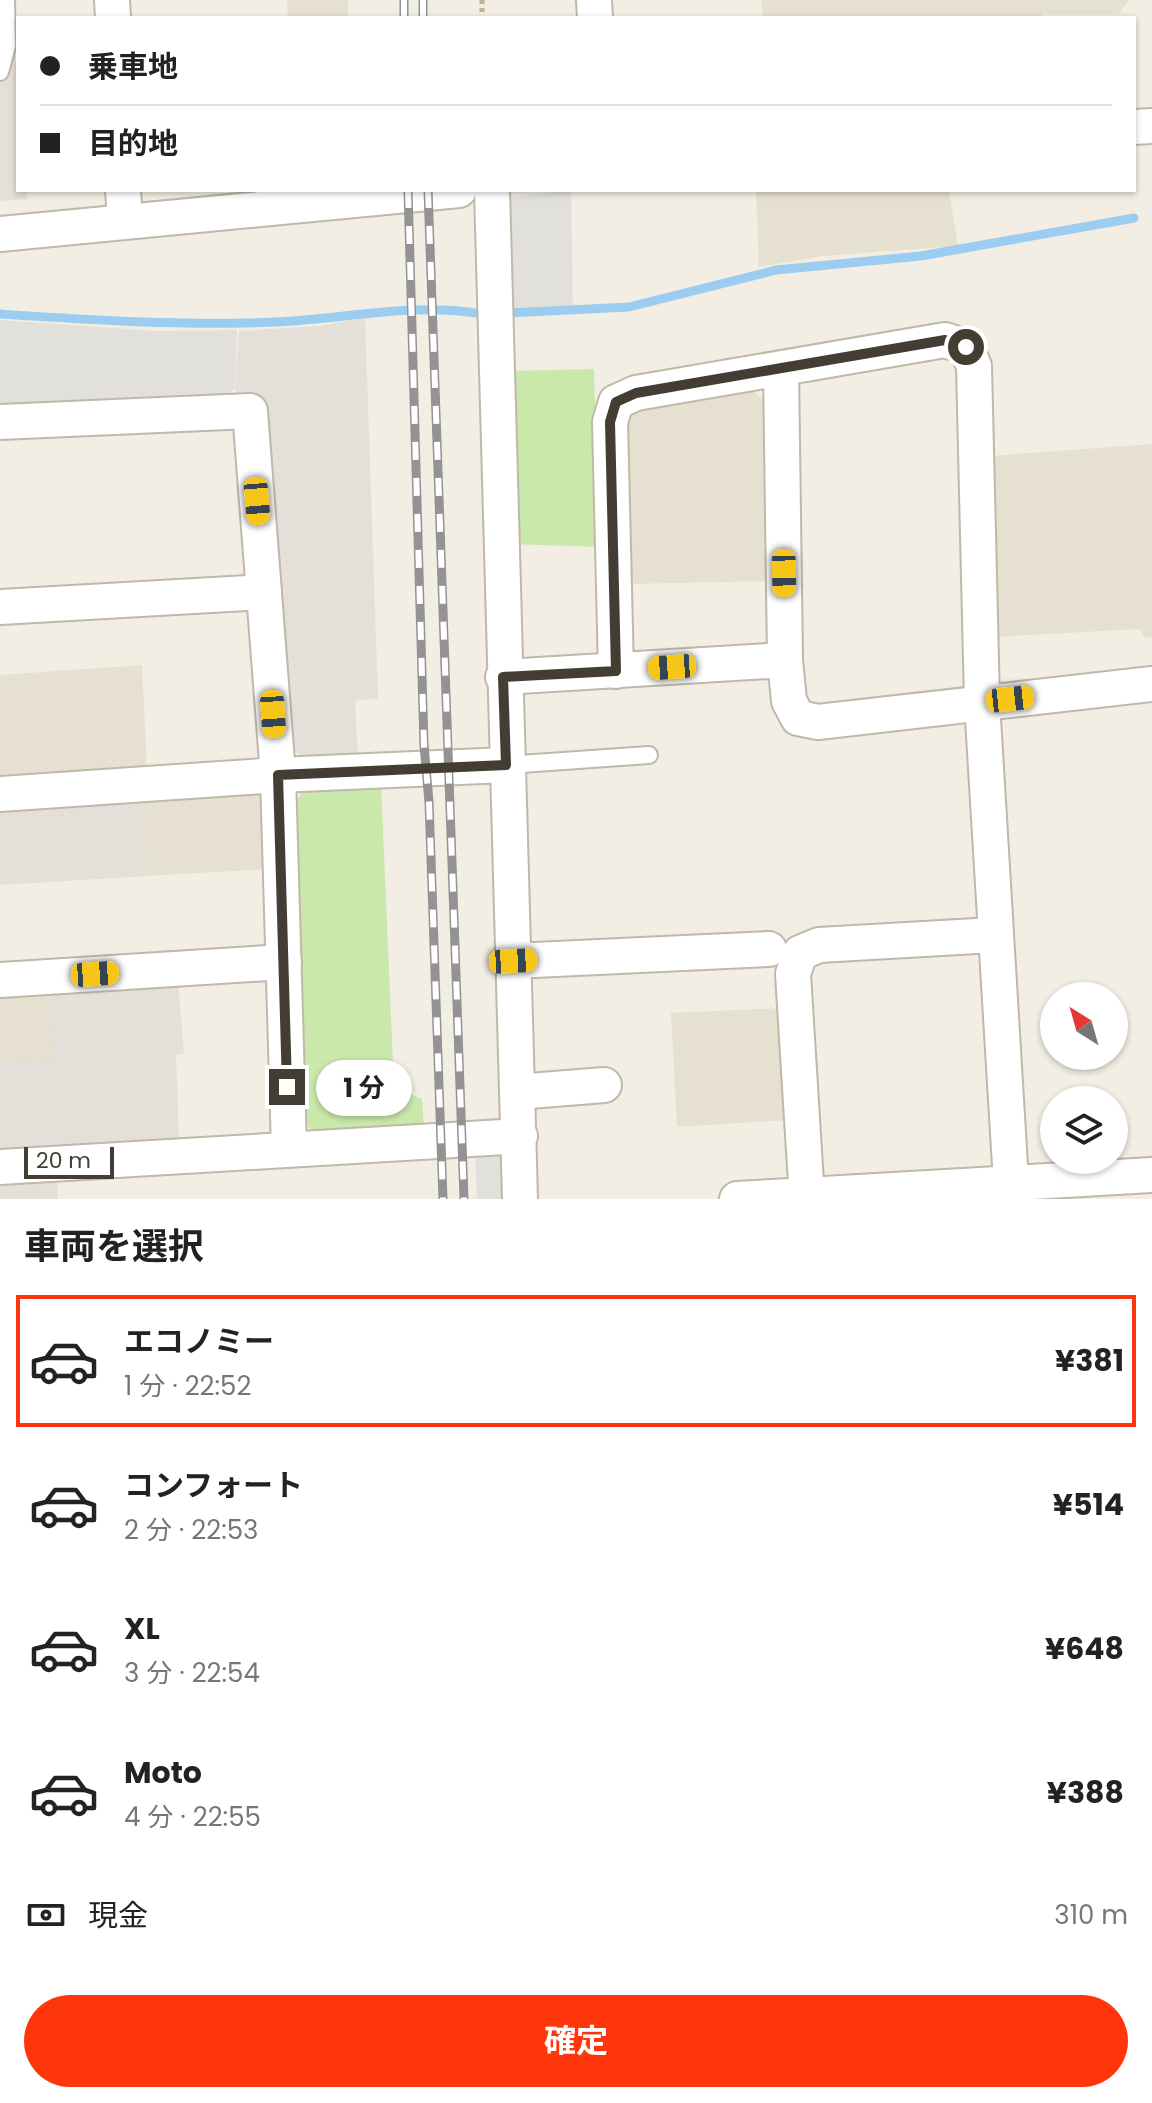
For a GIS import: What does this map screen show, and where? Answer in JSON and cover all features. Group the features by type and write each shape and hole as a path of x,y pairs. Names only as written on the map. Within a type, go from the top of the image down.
{"street":[{"path":"0,234 124,206 417,192"},
{"path":"492,192 503,677 520,1199"},
{"path":"616,671 610,422 616,402 636,393 945,340 966,347 974,366 982,702 1012,1191"},
{"path":"781,369 785,660 789,701 798,718 818,722 1152,684"},
{"path":"0,422 250,411 278,775 289,1149"},
{"path":"0,607 264,592"},
{"path":"503,677 785,660"},
{"path":"0,794 278,775 506,765"},
{"path":"807,1197 793,974 800,953 819,945 994,935"},
{"path":"513,961 769,949"},
{"path":"0,980 284,962"},
{"path":"517,1092 604,1085"},
{"path":"0,1167 520,1136"},
{"path":"737,1199 1012,1191 1152,1175"}],"lane":[{"path":"0,72 7,46 6,0"},
{"path":"506,765 649,755"}],"shaded area":[{"path":"0,0 13,32 16,66 16,192 26,192 27,199 0,201"},
{"path":"287,0 348,0 348,16 288,16"},
{"path":"761,0 1128,0 1118,14 763,16"},
{"path":"571,192 573,309 503,310 500,211 513,197"},
{"path":"756,192 949,192 958,246 823,256 759,267"},
{"path":"365,318 378,698 355,701 358,757 305,760 294,750 263,405 242,406 235,388 239,331 318,326"},
{"path":"0,320 156,331 237,330 235,388 225,397 0,408"},
{"path":"749,387 766,402 771,581 626,584 624,425 640,406"},
{"path":"1152,444 1152,638 1146,638 1139,629 995,637 990,456"},
{"path":"142,665 147,770 0,778 0,675"},
{"path":"259,789 268,798 271,869 147,876 140,798"},
{"path":"140,798 147,876 0,885 0,805"},
{"path":"178,982 184,1053 176,1055 179,1141 0,1154 0,1062 52,1059 48,991"},
{"path":"48,991 53,1060 0,1062 0,993"},
{"path":"782,1008 790,1120 677,1127 671,1013"},
{"path":"499,1147 508,1156 508,1199 477,1199 475,1148"},
{"path":"57,1176 58,1199 0,1199 0,1180"}],"green space":[{"path":"594,369 599,547 510,544 506,371"},
{"path":"381,783 394,1088 422,1099 424,1126 317,1134 306,1125 297,800 304,789"}],"waterway":[{"path":"506,313 629,307 776,270 921,256 1134,218"},
{"path":"0,314 206,323 275,322 404,310 482,314"}],"railway":[{"path":"404,0 404,16"},
{"path":"423,0 423,16"},
{"path":"408,192 424,745 429,802 443,1199"},
{"path":"428,192 464,1199"}],"route":[{"path":"287,1087 278,775 506,765 503,677 616,671 610,422 616,402 636,393 945,340 966,347"}]}
